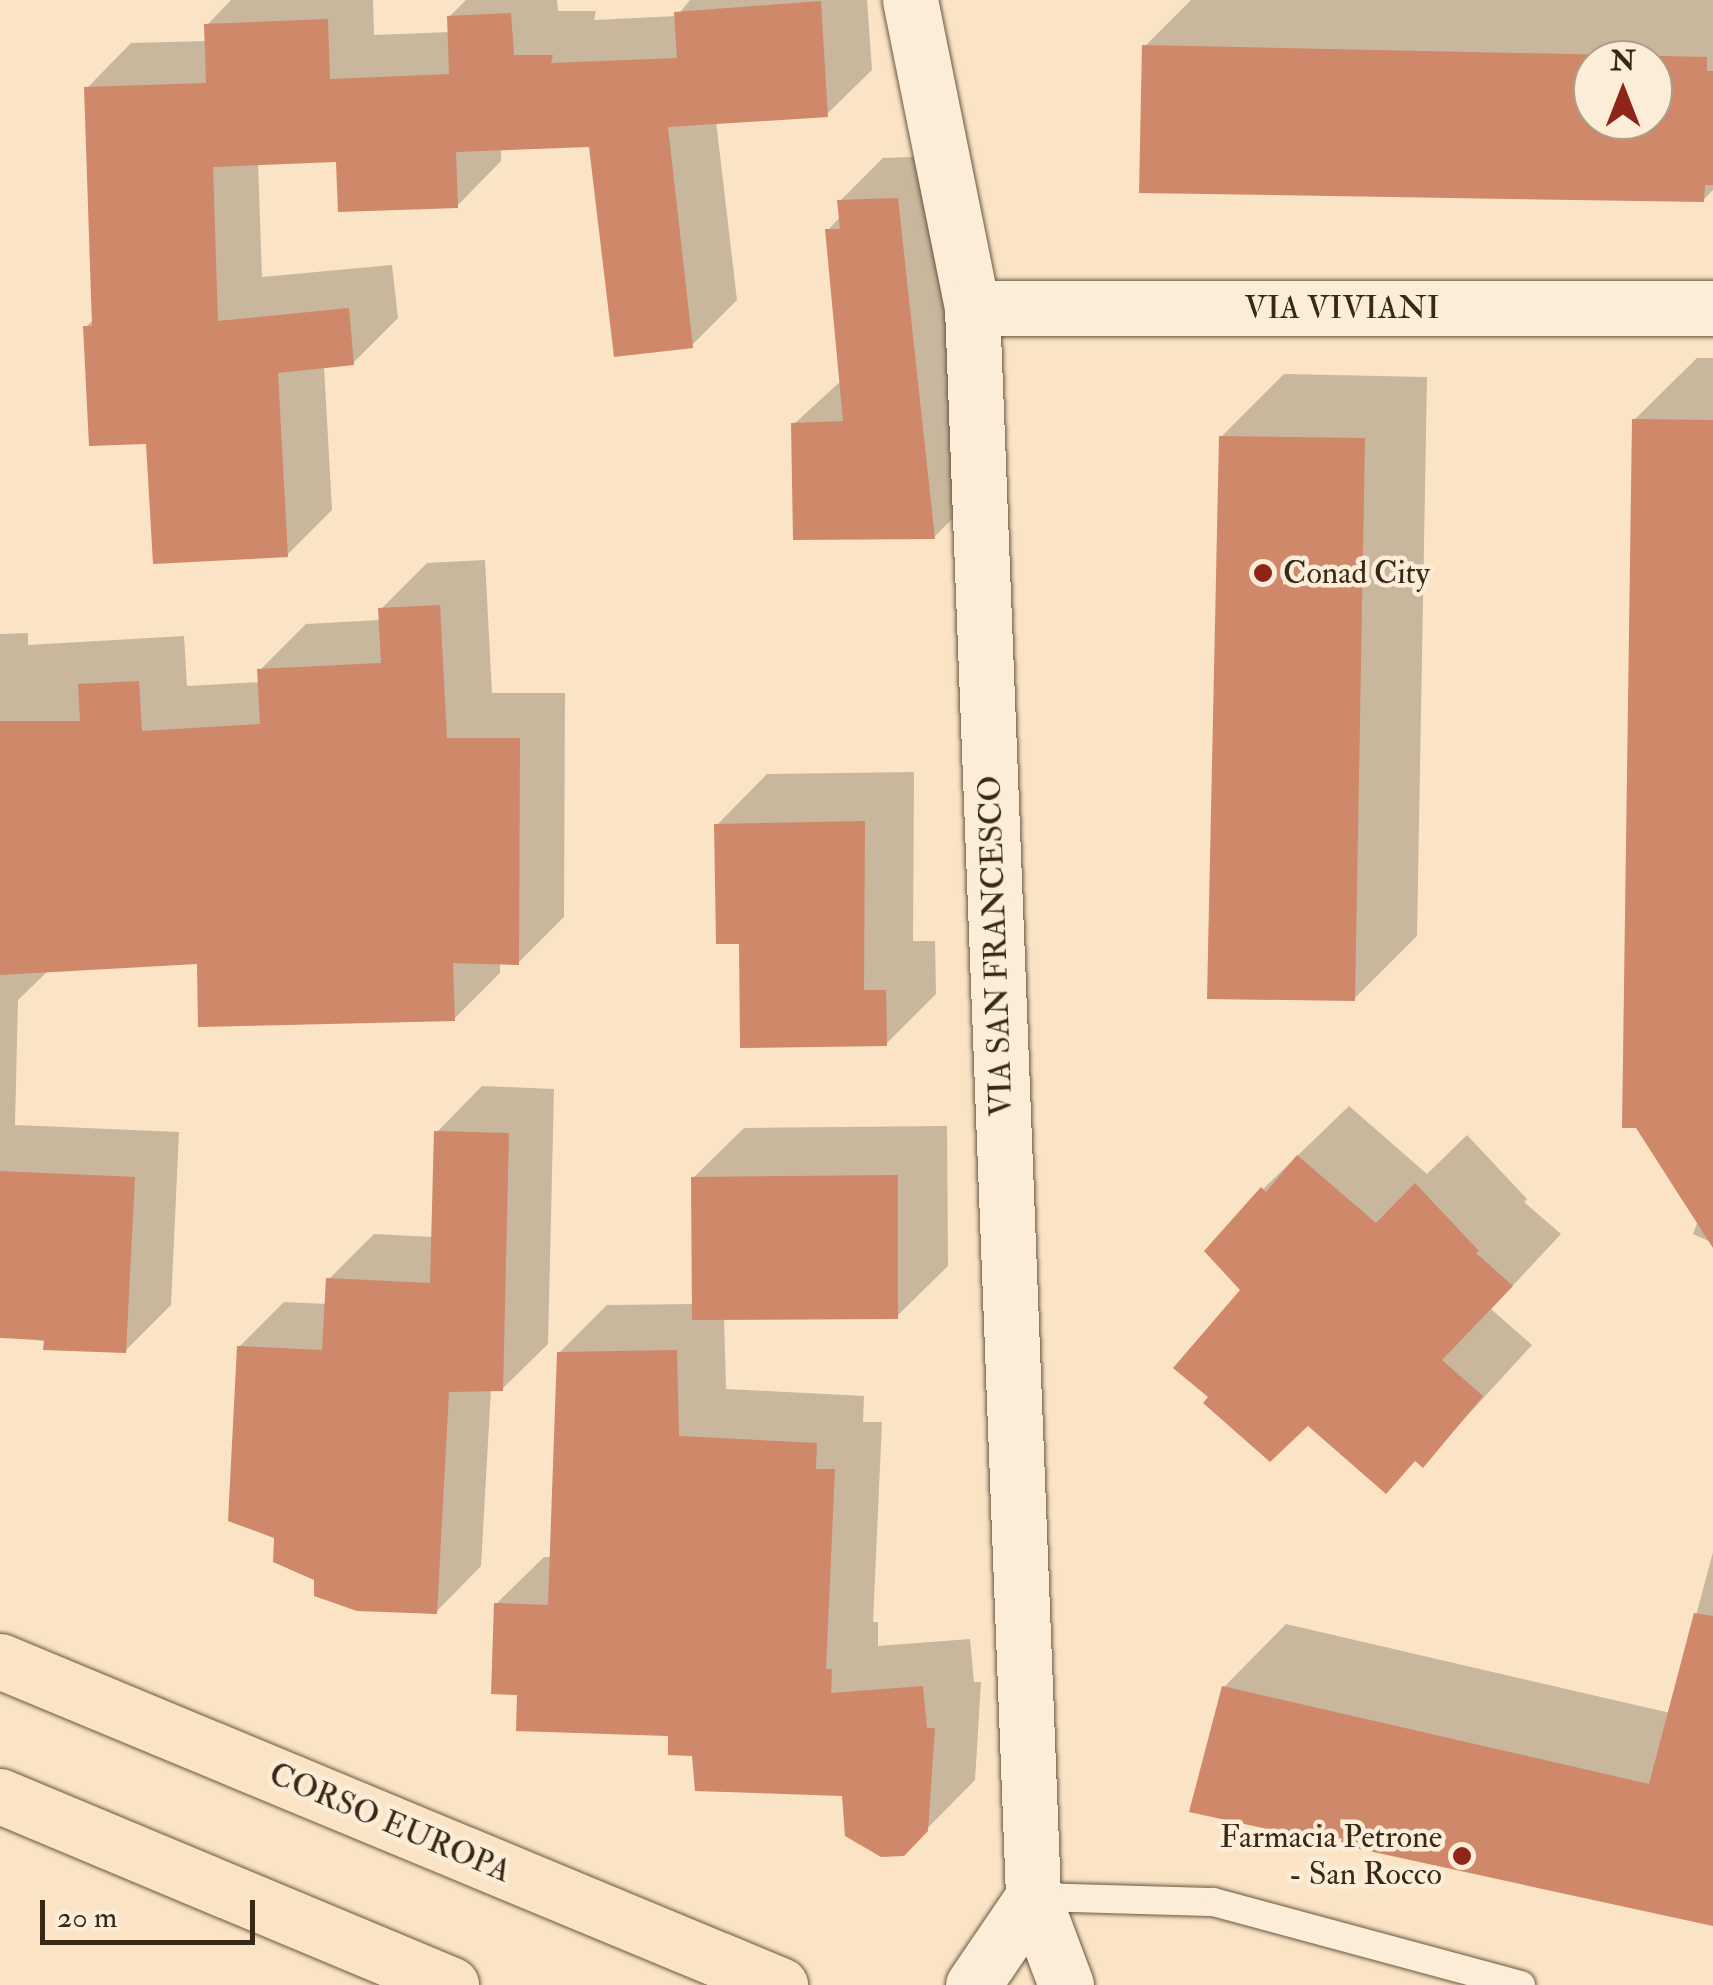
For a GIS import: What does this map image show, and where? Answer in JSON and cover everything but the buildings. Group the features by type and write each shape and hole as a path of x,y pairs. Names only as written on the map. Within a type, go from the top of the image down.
{"main road":[{"name":"CORSO EUROPA","path":"0,1661 780,1985"},
{"path":"0,1796 452,1985"}],"street":[{"name":"VIA SAN FRANCESCO","path":"910,0 972,308 1033,1898 1066,1985"},
{"name":"VIA VIVIANI","path":"972,308 1713,308"},
{"path":"973,1985 1033,1898"}],"lane":[{"path":"1033,1898 1212,1902 1522,1985"}],"place":[{"name":"Conad City","path":"1263,573"},
{"name":"Farmacia Petrone - San Rocco","path":"1462,1856"}]}
